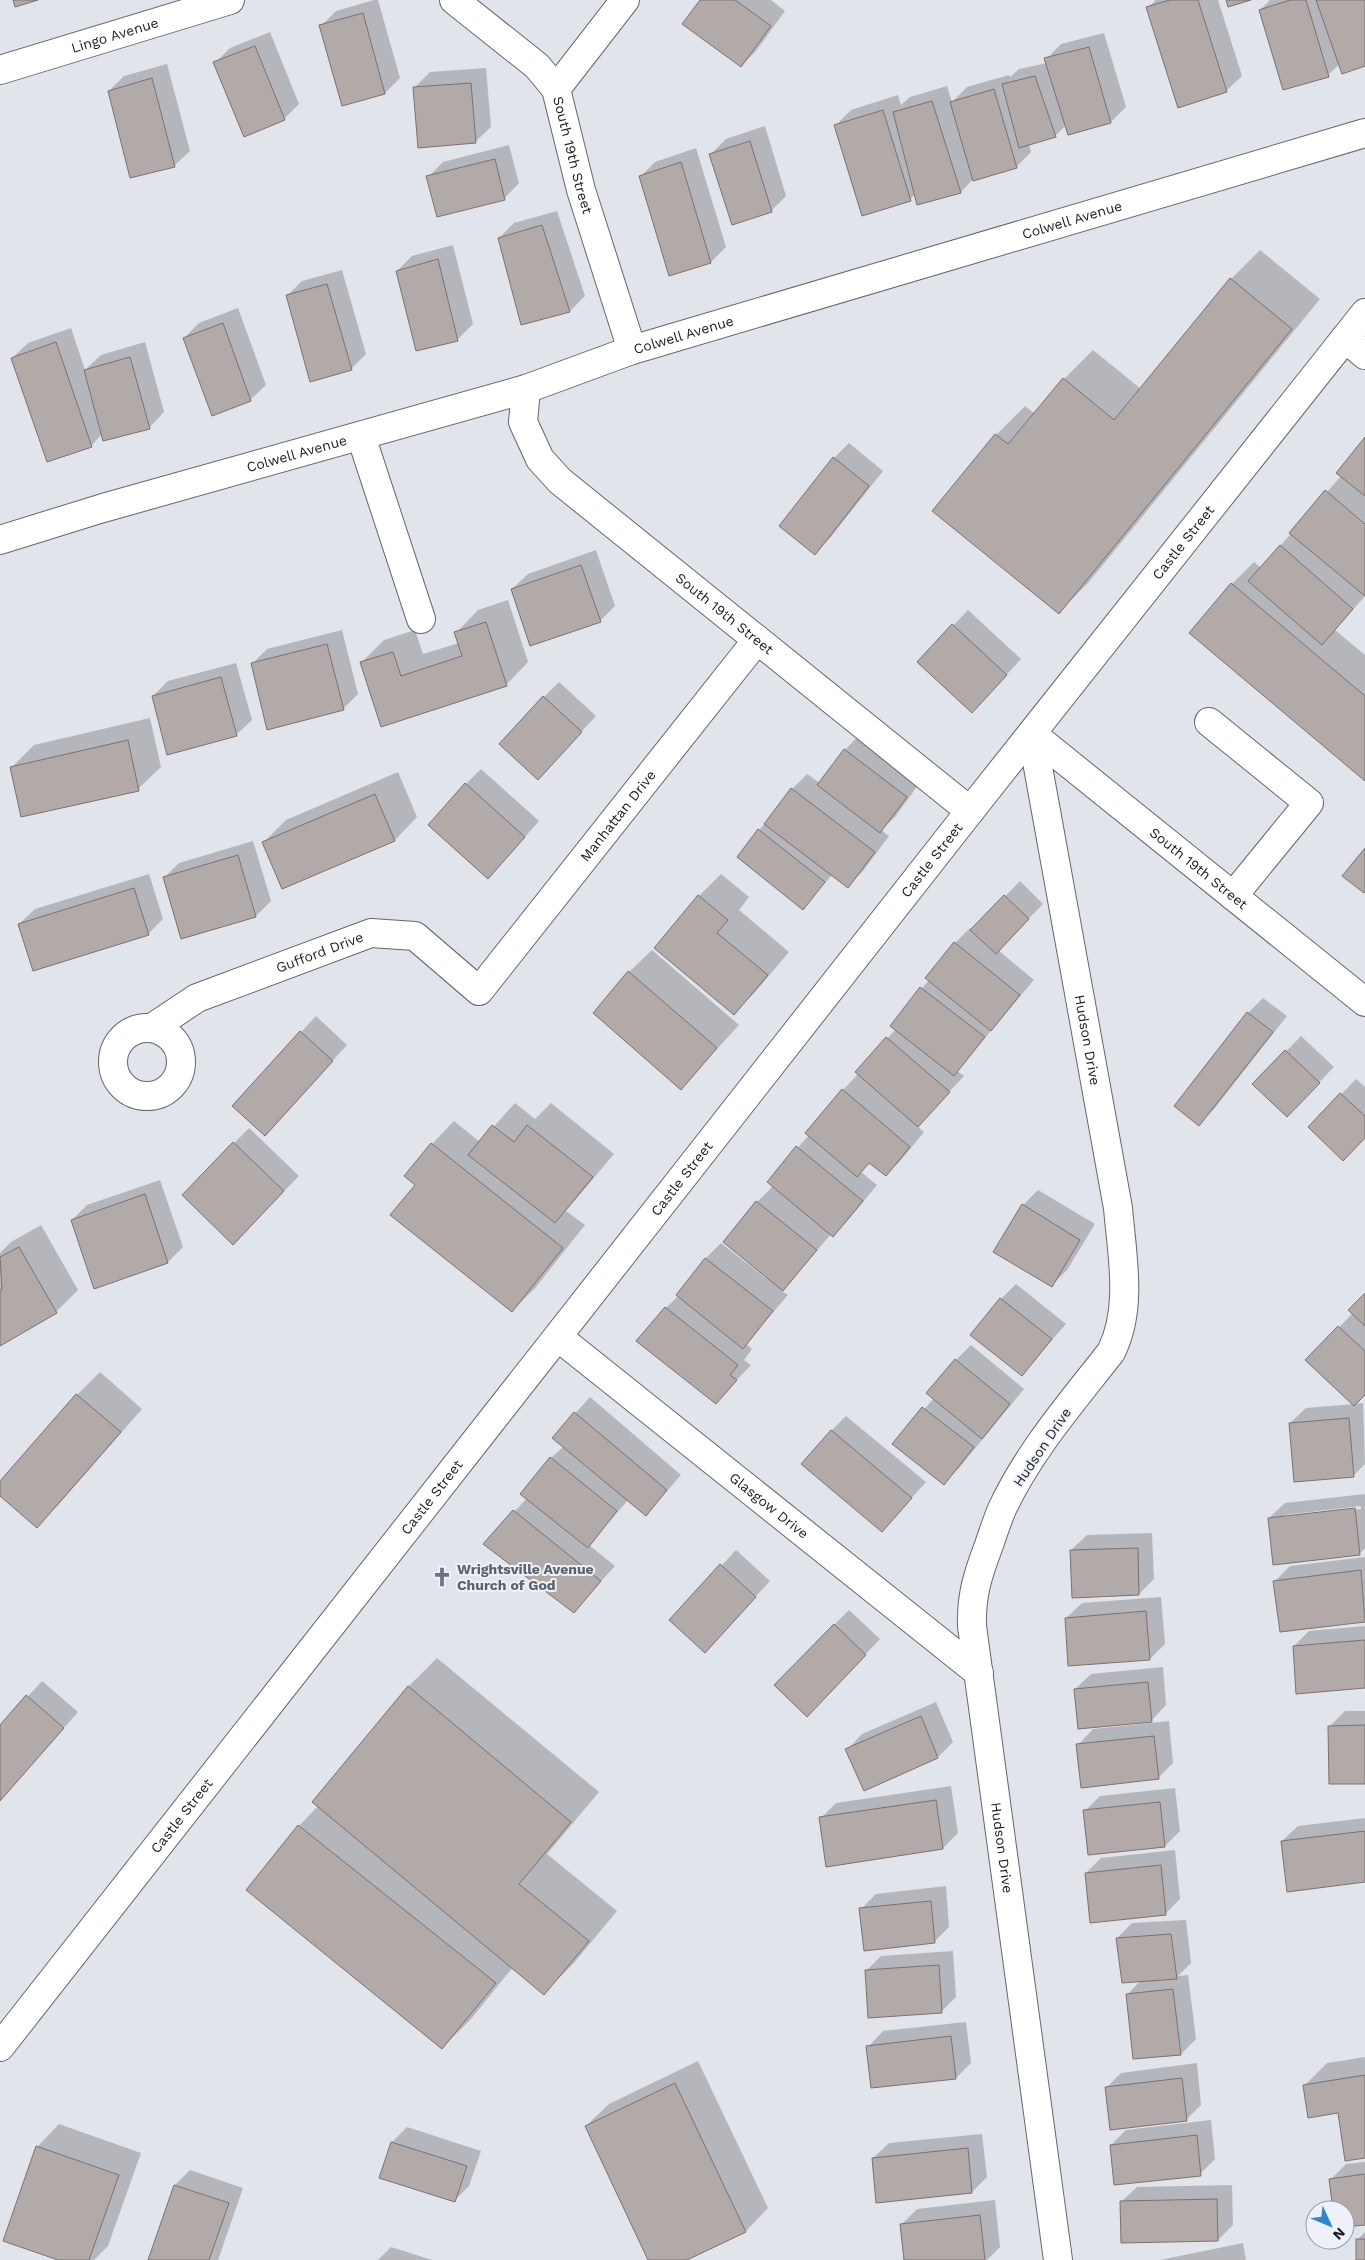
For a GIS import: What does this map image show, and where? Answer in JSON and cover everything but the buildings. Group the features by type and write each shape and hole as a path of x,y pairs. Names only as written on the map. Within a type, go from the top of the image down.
{"street":[{"name":"Lingo Avenue","path":"0,70 230,0"},
{"name":"South 19th Street","path":"454,0 537,66 556,89 581,190 632,350"},
{"path":"556,89 626,0"},
{"name":"Colwell Avenue","path":"1,538 526,389 632,350 1365,133"},
{"name":"Castle Street","path":"0,2047 970,811 1355,347 1365,313"},
{"name":"South 19th Street","path":"526,389 523,422 540,460 560,482 970,811"},
{"path":"361,436 420,619"},
{"name":"Manhattan Drive","path":"480,991 757,640"},
{"path":"1209,722 1309,802 1233,896"},
{"name":"South 19th Street","path":"1032,734 1365,1002"},
{"name":"Hudson Drive","path":"1032,734 1118,1208 1124,1286 1123,1316 1118,1338 1111,1352 1045,1437 1024,1469 1002,1510 975,1584 971,1605 972,1626 1058,2260"},
{"name":"Gufford Drive","path":"152,1028 197,998 371,933 415,936 480,991"},
{"name":"Glasgow Drive","path":"558,1337 979,1673"}],"place":[{"name":"Wrightsville Avenue Church of God","path":"442,1577"}]}
